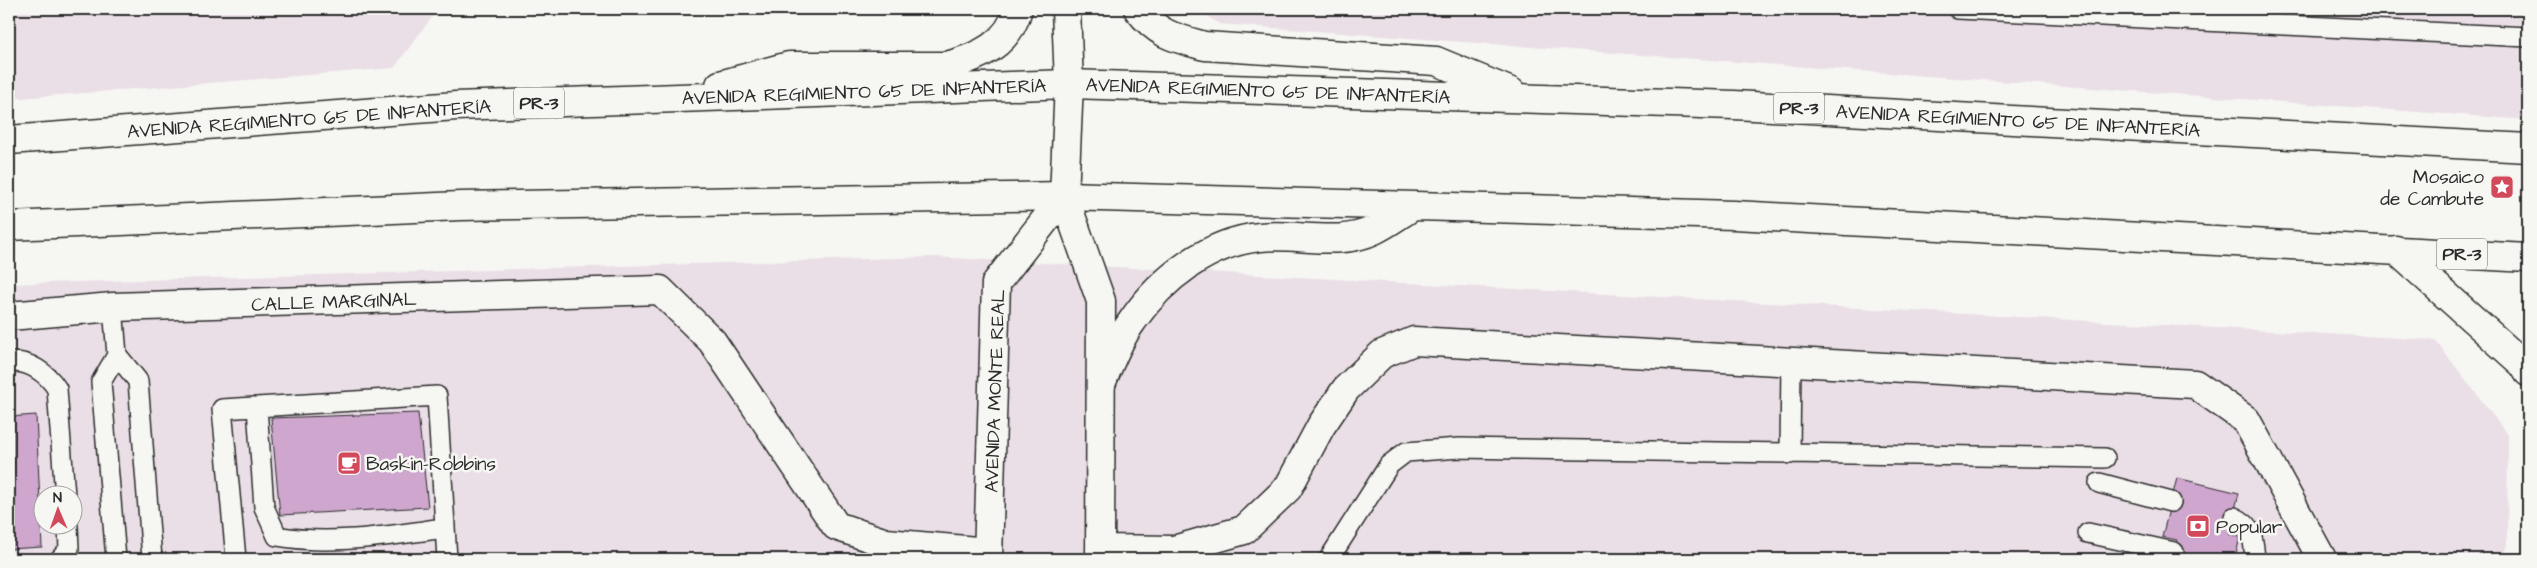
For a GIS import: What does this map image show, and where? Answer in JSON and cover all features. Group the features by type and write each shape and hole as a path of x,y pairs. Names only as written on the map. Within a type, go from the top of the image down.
{"main road":[{"path":"674,98 789,66 954,64 994,48 1016,18 1018,9"},
{"path":"1066,9 1070,84 1064,196 1101,301 1100,554 1174,550 1244,530 1288,488 1321,426 1346,389 1382,354 1414,340 2195,384 2246,420 2322,559"},
{"path":"1138,9 1150,24 1174,38 1206,46 1436,61 1526,98"},
{"name":"AVENIDA REGIMIENTO 65 DE INFANTERÍA","path":"9,140 456,106 1070,84 1734,105 2528,148"},
{"name":"PR-3","path":"9,226 460,206 1064,196 1734,215 2528,258"},
{"name":"AVENIDA MONTE REAL","path":"988,556 996,283 1064,196"},
{"path":"1101,384 1118,344 1149,299 1174,276 1224,244 1261,237 1343,238 1373,231 1413,206"},
{"path":"2396,250 2524,365 2528,372"},
{"name":"CALLE MARGINAL","path":"9,316 113,307 660,290 712,341 836,526 886,544 988,556"}],"lane":[{"path":"1958,9 2528,37"},
{"path":"113,307 117,356 138,382 152,559"},
{"path":"116,559 101,382 117,356"},
{"path":"1790,454 1791,361"},
{"path":"9,364 14,362 38,369 50,378 57,389 64,486"},
{"path":"236,559 222,410 437,396 447,559"},
{"path":"257,407 264,507 277,536 303,541 381,536 445,528"},
{"path":"1329,559 1389,465 1406,452 1459,448 2105,458"},
{"path":"2099,484 2171,502"},
{"path":"2234,517 2245,522 2253,536 2255,559"},
{"path":"2088,533 2174,552"},
{"path":"60,559 70,549 69,536"}],"shaded area":[{"path":"9,9 437,10 394,68 9,99"},
{"path":"1197,9 2528,9 2528,120 1219,24"},
{"path":"934,257 2435,340 2508,435 2507,544 2503,559 9,559 9,284"}],"building":[{"name":"Baskin-Robbins","path":"418,413 428,507 280,515 271,418"},
{"path":"36,415 39,486 32,486 32,536 42,536 42,547 9,549 9,417"},
{"name":"Popular","path":"2177,478 2239,493 2229,534 2240,537 2235,559 2172,559 2177,540 2162,537"}],"place":[{"name":"Mosaico de Cambute","path":"2502,187"},
{"name":"Baskin-Robbins","path":"349,463"},
{"name":"Popular","path":"2198,526"}]}
